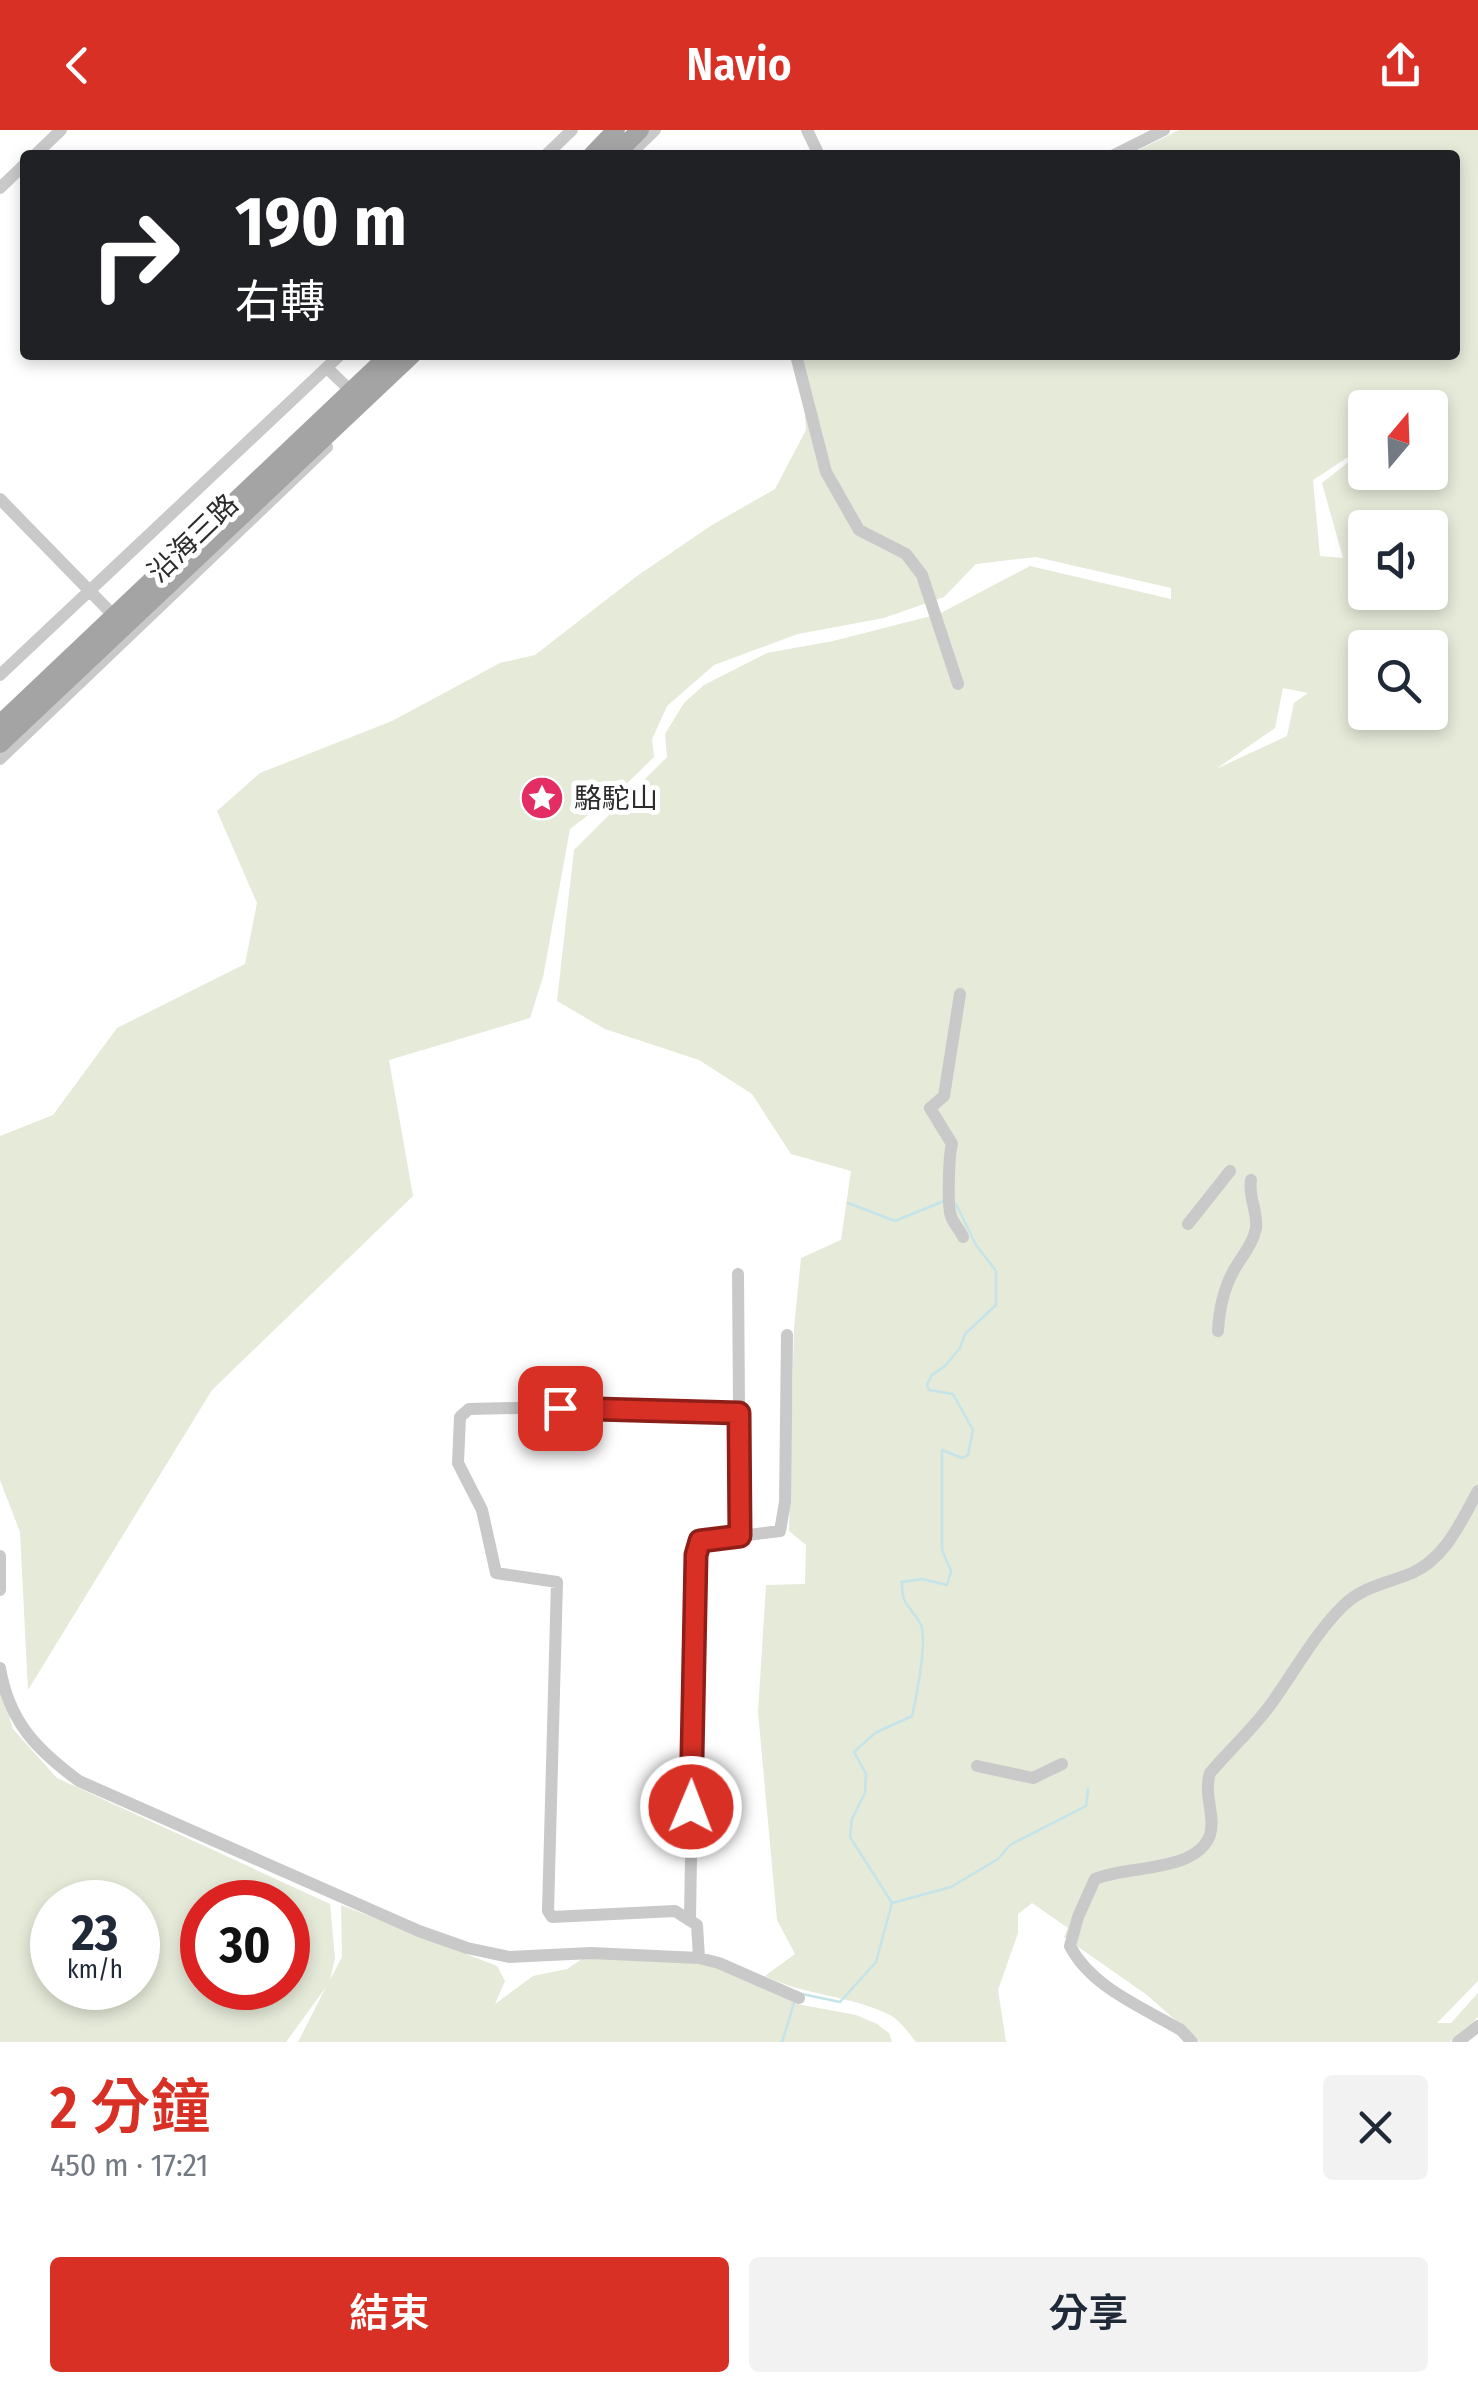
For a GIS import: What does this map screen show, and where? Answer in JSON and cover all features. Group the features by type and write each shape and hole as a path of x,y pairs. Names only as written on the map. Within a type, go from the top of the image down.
{"main road":[{"path":"597,150 616,130"},
{"path":"620,150 640,130"},
{"name":"沿海三路","path":"360,401 386,360"},
{"name":"沿海三路","path":"0,744 406,360"},
{"name":"沿海三路","path":"0,724 74,673"}],"street":[{"path":"40,150 61,130"},
{"path":"551,150 572,130"},
{"path":"635,150 655,130"},
{"path":"1124,150 1164,130"},
{"path":"0,188 20,169"},
{"name":"沿海三路","path":"0,675 335,360"},
{"name":"沿海三路","path":"360,401 415,360"},
{"path":"797,360 826,472 860,530 906,554 922,575 958,684"},
{"path":"327,368 360,401"},
{"path":"0,499 124,626"},
{"name":"沿海三路","path":"0,759 74,673"},
{"path":"960,994 944,1096 930,1108 952,1144 948,1155 952,1169 950,1214 963,1236"},
{"path":"1188,1224 1230,1170"},
{"path":"1218,1331 1220,1308 1231,1274 1252,1242 1257,1223 1251,1180"},
{"path":"738,1274 740,1536"},
{"path":"690,1919 696,1555 700,1541 780,1530 786,1502 786,1335"},
{"path":"699,1958 697,1925 675,1912 552,1917 548,1910 557,1582 496,1574 482,1510 458,1463 460,1417 469,1409 739,1413"},
{"path":"1192,2042 1181,2030 1090,1975 1078,1962 1070,1946 1095,1879 1113,1871 1162,1866 1200,1850 1211,1832 1206,1787 1210,1772 1272,1703 1343,1606 1363,1590 1410,1574 1436,1557 1478,1490"},
{"path":"0,1556 0,1590"},
{"path":"0,1668 19,1724 44,1755 78,1781 419,1931 467,1948 509,1957 590,1953 699,1958 794,1996"},
{"path":"976,1766 1033,1778 1062,1764"},
{"path":"1458,2042 1478,2026"}],"green space":[{"path":"1179,130 1478,130 1478,1981 1437,2023 1451,2023 1478,1993 1478,2017 1450,2042 1200,2042 1147,1995 1064,1937 1068,1928 1032,1903 1018,1914 1018,1933 998,1990 1006,2042 916,2042 888,2014 765,1976 795,1954 777,1920 758,1712 766,1585 805,1584 806,1545 789,1531 794,1328 801,1258 841,1240 851,1171 791,1154 752,1094 699,1060 605,1029 557,1001 574,850 667,757 665,734 684,703 704,685 767,653 939,614 1030,566 1171,599 1171,588 1036,557 976,564 944,597 884,618 798,634 714,665 667,706 652,739 654,757 618,792 570,829 543,977 530,1018 389,1060 413,1196 212,1390 28,1690 20,1532 0,1480 0,1136 53,1115 117,1028 245,964 257,903 217,811 260,773 392,721 500,663 535,655 637,576 712,525 775,489 806,430 801,360 1460,360 1460,150 1139,150","holes":["1283,688 1308,693 1294,703 1287,736 1216,769 1275,728"]},
{"path":"0,1687 13,1729 57,1778 278,1880 180,1880 180,2010 309,2010 286,2042 0,2042"},
{"path":"310,1895 330,1904 335,1958 330,1980 342,1957 341,1905 497,1966 505,1981 495,2004 533,1976 567,1969 591,1953 713,1961 797,2004 856,2015 877,2024 889,2033 892,2042 298,2042 326,1987 310,2009"}],"waterway":[{"path":"848,1203 895,1221 944,1201"},
{"path":"802,1994 840,2002 876,1962 892,1903 850,1837 852,1819 865,1793 866,1774 854,1752 875,1733 912,1716 923,1642 920,1623 905,1601 902,1582 922,1579 947,1585 951,1571 942,1550 942,1450 962,1458 968,1455 973,1430 953,1394 929,1390 927,1384 960,1348 965,1334 996,1305 996,1271 976,1245 956,1204"},
{"path":"892,1903 951,1887 998,1859 1010,1845 1086,1806 1088,1789"},
{"path":"782,2042 795,2000"}],"place":[{"name":"駱駝山","path":"542,798"}],"route":[{"path":"560,1408 739,1413 740,1536 700,1541 696,1555 691,1807"}]}
